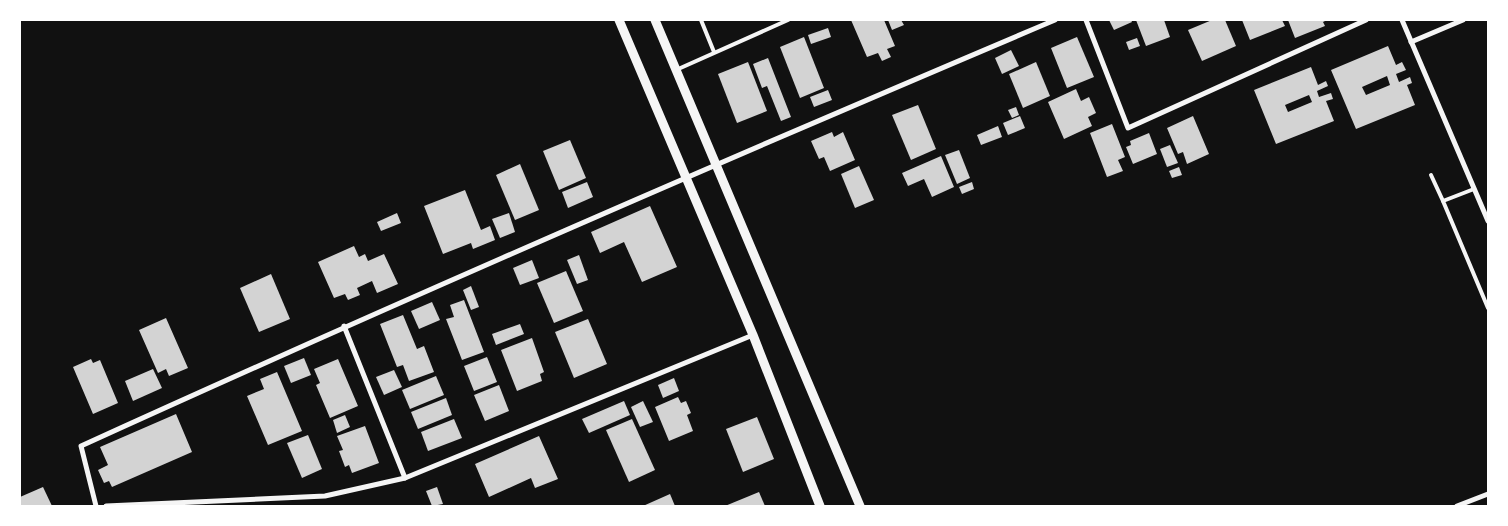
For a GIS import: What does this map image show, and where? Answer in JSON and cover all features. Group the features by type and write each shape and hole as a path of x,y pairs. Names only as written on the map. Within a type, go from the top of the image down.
{"street":[{"path":"618,20 687,176 753,334 820,506"},
{"path":"654,20 860,506"},
{"path":"96,506 81,446 344,326 687,176 1055,20"},
{"path":"1086,20 1128,128 1366,20"},
{"path":"1402,20 1488,220"},
{"path":"1411,42 1463,20"},
{"path":"344,326 406,478"},
{"path":"106,506 325,496 406,478 753,334"},
{"path":"1457,506 1488,494"}],"lane":[{"path":"702,20 714,52"},
{"path":"676,70 788,20"},
{"path":"1431,175 1488,308"},
{"path":"1443,201 1474,189"}],"building":[{"path":"851,20 884,20 895,46 887,49 891,57 882,61 878,53 867,57"},
{"path":"888,20 901,20 904,25 892,30"},
{"path":"1109,20 1131,20 1132,22 1114,30"},
{"path":"1136,20 1164,20 1170,37 1146,46"},
{"path":"1212,20 1225,20 1236,46 1202,61 1188,30"},
{"path":"1242,20 1282,20 1285,26 1250,40"},
{"path":"1288,20 1327,20 1323,22 1325,26 1295,38"},
{"path":"828,28 831,37 811,44 808,35"},
{"path":"804,37 824,88 800,98 780,47"},
{"path":"1077,37 1094,77 1067,88 1051,48"},
{"path":"1137,38 1140,46 1129,50 1126,42"},
{"path":"1388,46 1396,65 1402,62 1406,70 1396,74 1399,82 1410,77 1412,83 1407,85 1415,105 1356,129 1331,70","holes":["1387,76 1390,85 1366,95 1362,87"]},
{"path":"1011,50 1019,66 1002,74 995,58"},
{"path":"768,58 791,117 781,121 767,86 762,88 753,64"},
{"path":"748,62 767,111 737,123 718,74"},
{"path":"1036,62 1050,96 1023,108 1009,74"},
{"path":"1311,67 1318,85 1326,81 1328,86 1317,91 1319,97 1331,93 1333,99 1326,101 1334,121 1276,144 1254,90","holes":["1309,95 1312,102 1288,112 1285,105"]},
{"path":"1076,89 1081,101 1089,97 1096,113 1088,117 1092,126 1064,139 1048,102"},
{"path":"828,90 832,100 814,107 810,97"},
{"path":"918,105 936,149 911,160 892,115"},
{"path":"1016,107 1019,115 1012,118 1008,110"},
{"path":"1020,116 1025,128 1008,135 1003,123"},
{"path":"1193,116 1209,154 1187,164 1183,152 1178,154 1167,128"},
{"path":"1112,124 1125,157 1118,160 1123,171 1107,177 1090,133"},
{"path":"998,126 1002,137 981,145 977,135"},
{"path":"832,132 834,137 843,132 855,160 830,171 824,157 819,159 811,141"},
{"path":"1149,133 1157,154 1133,164 1126,147 1131,145 1130,141"},
{"path":"570,140 586,178 559,190 543,151"},
{"path":"1170,145 1178,163 1167,167 1160,149"},
{"path":"959,150 970,178 957,184 945,155"},
{"path":"941,156 954,187 932,197 924,179 908,186 902,173"},
{"path":"520,164 539,210 515,220 496,175"},
{"path":"859,166 874,200 855,208 841,174"},
{"path":"1179,167 1182,175 1172,178 1169,171"},
{"path":"587,182 593,197 568,208 562,192"},
{"path":"972,182 974,189 962,194 959,187"},
{"path":"465,190 481,230 490,226 495,240 473,249 471,243 443,254 424,206"},
{"path":"650,206 677,267 642,282 624,242 600,253 591,232"},
{"path":"397,213 401,223 381,231 377,222"},
{"path":"509,213 515,232 500,238 492,219"},
{"path":"354,246 359,257 365,254 368,261 384,254 398,284 377,293 372,281 357,288 360,295 348,300 345,294 334,298 318,262"},
{"path":"579,255 588,280 577,284 567,260"},
{"path":"532,260 539,278 520,285 513,268"},
{"path":"566,271 583,311 554,323 537,283"},
{"path":"271,274 290,319 259,332 240,288"},
{"path":"471,286 479,307 471,310 463,290"},
{"path":"464,300 484,352 462,360 446,319 454,317 450,305"},
{"path":"432,302 440,320 419,329 411,311"},
{"path":"403,315 417,349 424,346 434,372 409,381 403,365 397,367 380,324"},
{"path":"166,318 188,368 169,376 166,369 158,373 139,330"},
{"path":"588,319 607,364 574,378 555,332"},
{"path":"520,324 524,334 496,345 492,334"},
{"path":"532,338 544,372 540,374 542,381 517,391 501,350"},
{"path":"487,357 497,382 474,391 464,366"},
{"path":"304,358 311,375 291,383 284,366"},
{"path":"91,359 93,363 100,360 118,403 93,414 73,367"},
{"path":"338,359 358,406 330,418 316,385 320,383 314,369"},
{"path":"153,369 162,388 133,401 125,381"},
{"path":"394,370 402,387 384,395 376,377"},
{"path":"277,372 302,431 268,445 247,396 264,389 260,379"},
{"path":"436,376 444,395 410,409 402,390"},
{"path":"674,378 679,391 663,398 658,385"},
{"path":"499,385 509,411 485,421 474,395"},
{"path":"678,397 681,403 686,401 691,413 687,415 693,431 669,441 655,407"},
{"path":"446,398 452,415 418,429 411,412"},
{"path":"624,401 630,415 589,433 582,419"},
{"path":"643,401 653,422 640,427 631,407"},
{"path":"176,414 192,452 112,487 109,481 104,483 98,470 108,465 100,447"},
{"path":"345,415 350,427 337,433 333,420"},
{"path":"757,417 774,459 743,472 726,429"},
{"path":"454,419 462,438 428,451 421,432"},
{"path":"632,419 655,470 629,482 606,430"},
{"path":"365,426 379,463 352,473 349,465 345,467 339,451 343,450 337,436"},
{"path":"308,435 322,469 302,478 287,443"},
{"path":"539,436 558,479 535,488 531,478 489,497 475,464"},
{"path":"43,487 52,506 20,506 20,497"},
{"path":"437,487 443,504 432,506 426,491"},
{"path":"759,492 765,506 725,506"},
{"path":"670,494 675,506 643,506"}]}
